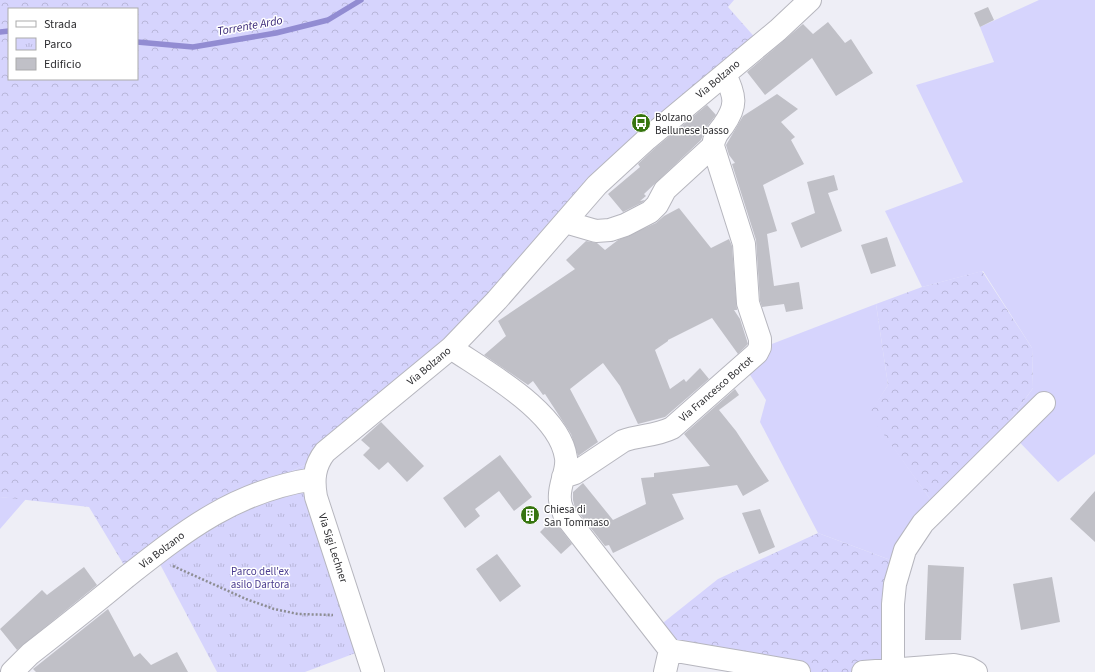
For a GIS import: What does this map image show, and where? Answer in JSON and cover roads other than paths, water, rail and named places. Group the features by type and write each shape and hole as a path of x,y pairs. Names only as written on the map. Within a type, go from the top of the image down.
{"street":[{"name":"Via Bolzano","path":"12,672 30,654 158,552 206,518 227,506 266,490 287,483 314,479 319,460 325,452 451,348 497,300 608,175 647,139 810,0"},
{"path":"565,222 596,231 610,230 625,225 650,212 657,205 666,190 714,146 717,134 732,114 734,106 732,91 725,74"},
{"name":"Via Francesco Bortot","path":"563,478 575,473 631,438 662,432 672,428 757,353 760,347 760,339 750,314 748,303 744,244 714,146"},
{"path":"451,348 526,400 553,428 564,449 566,466 560,489 560,500 564,514 670,650 799,672"},
{"path":"893,669 893,598 899,567 905,550 924,523 1044,403"},
{"name":"Via Sigi Lechner","path":"314,479 316,497 373,672"},
{"path":"665,672 670,650"},
{"path":"863,672 954,665 969,668 976,672"}],"waterway":[{"name":"Torrente Ardo","path":"138,42 193,47 276,33 328,20 361,0"},
{"name":"Torrente Ardo","path":"0,32 8,31"}],"place":[{"name":"Bolzano Bellunese basso","path":"641,123"},
{"name":"Chiesa di San Tommaso","path":"530,515"}],"park label":[{"name":"Parco dell'ex asilo Dartora","path":"260,577"}]}
